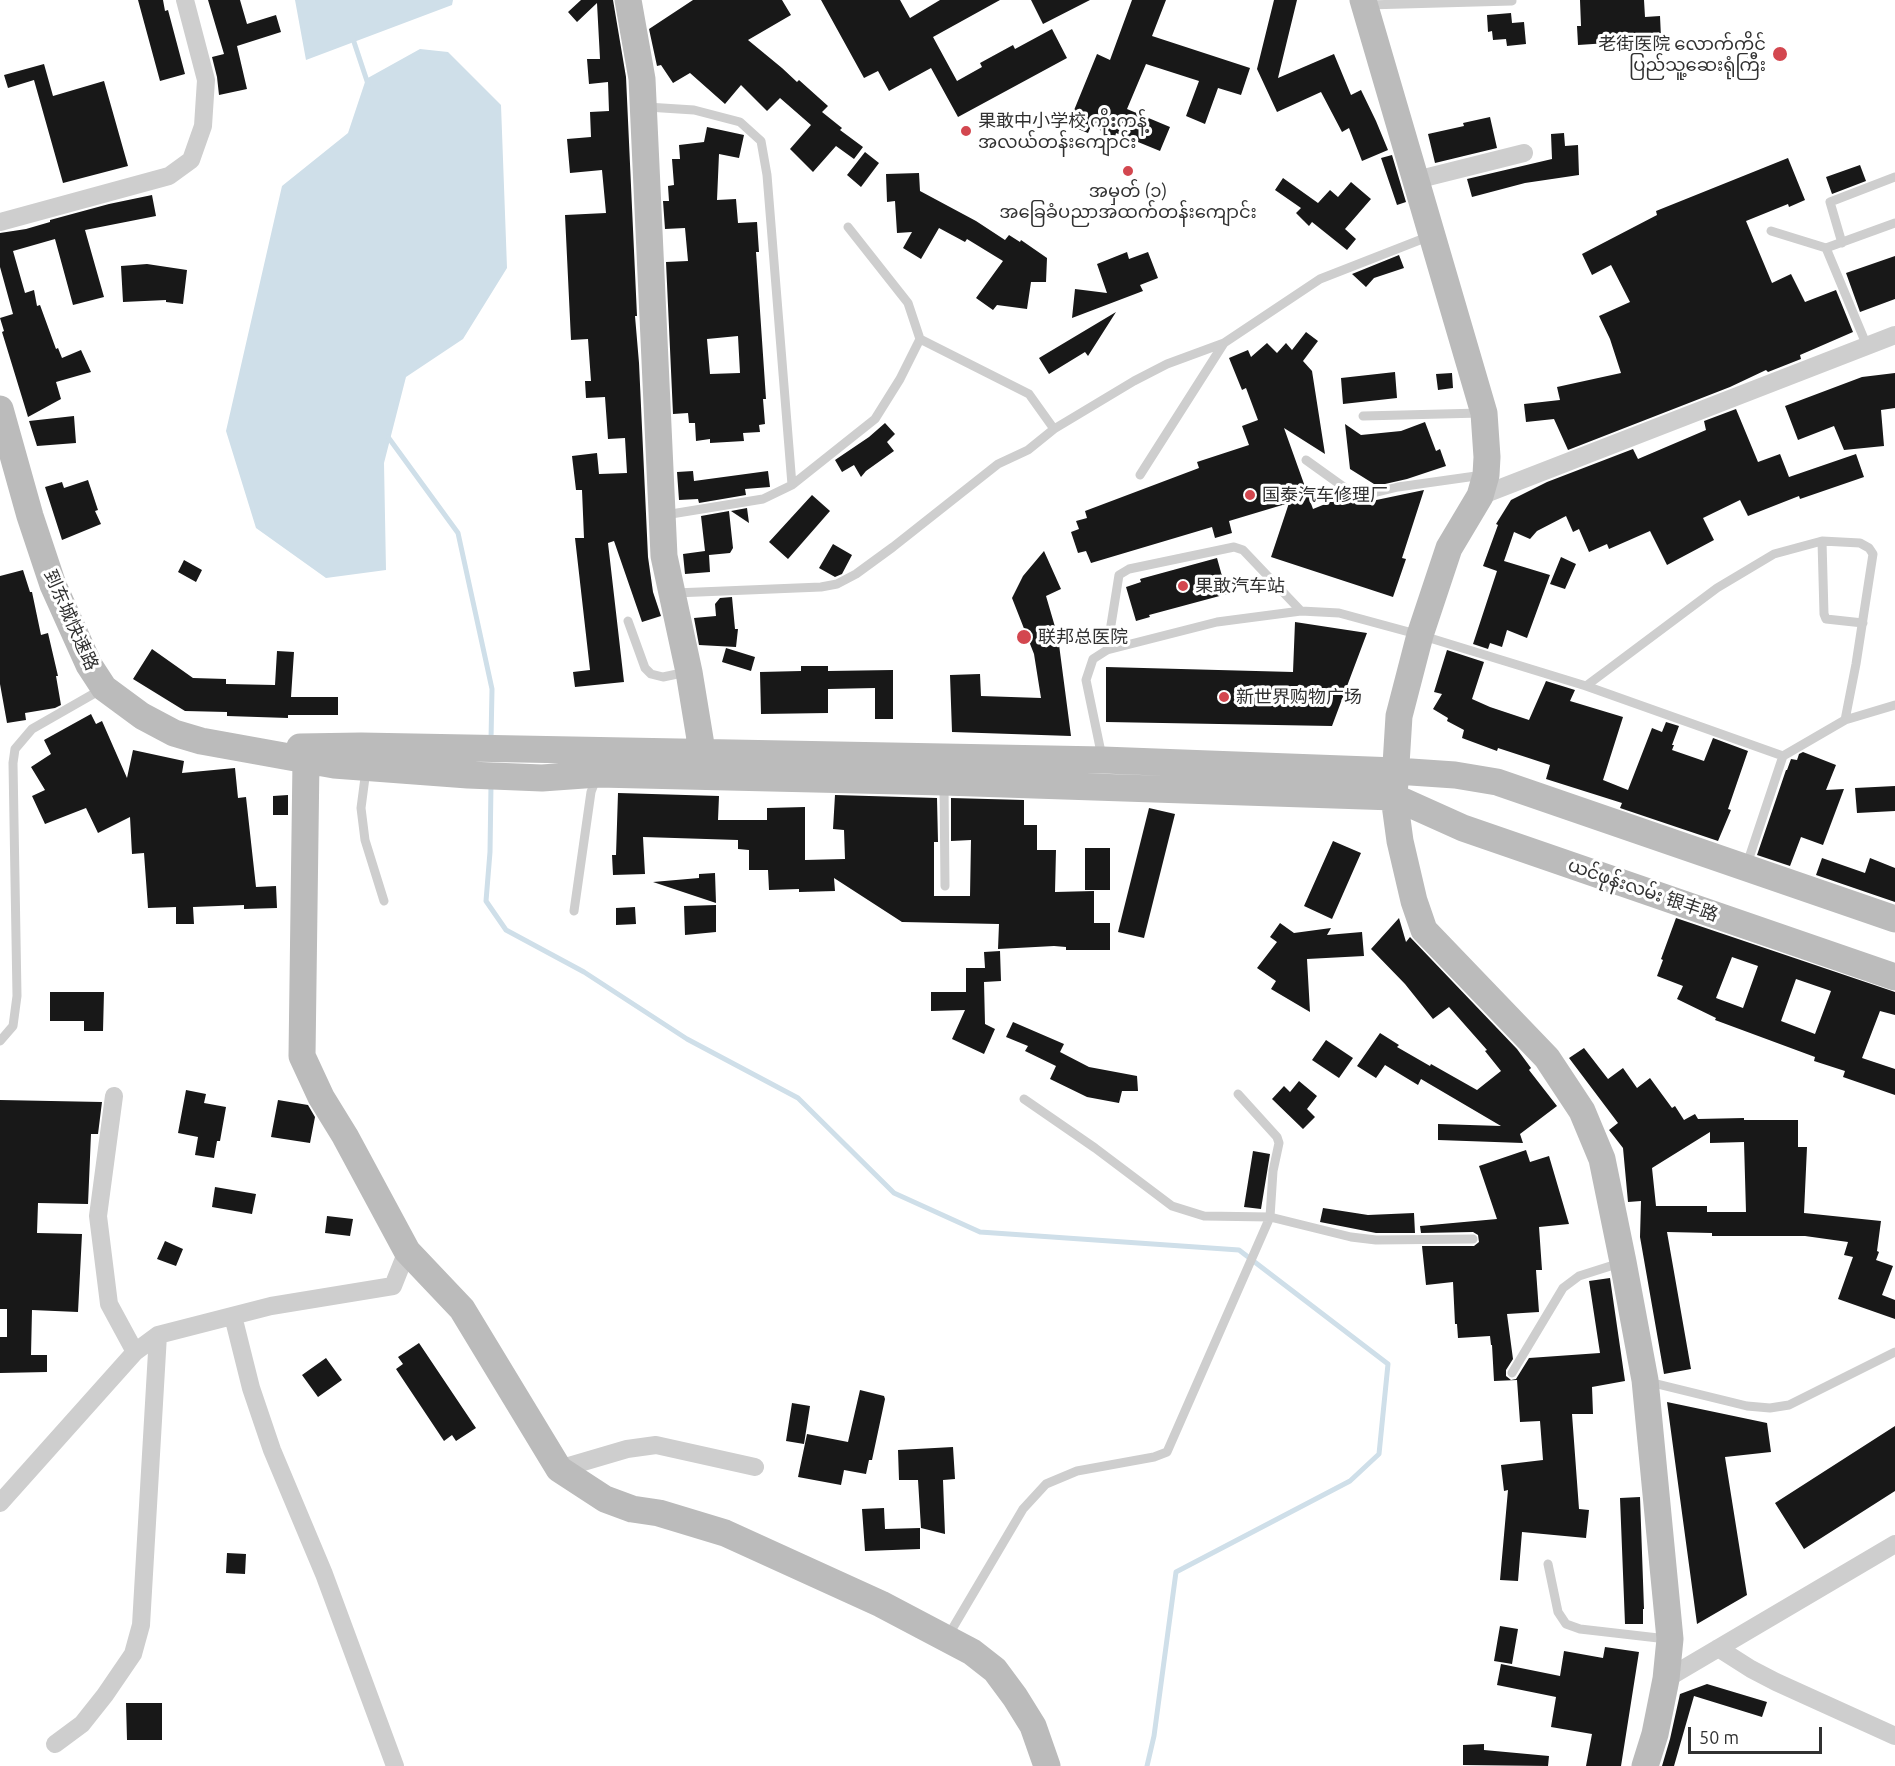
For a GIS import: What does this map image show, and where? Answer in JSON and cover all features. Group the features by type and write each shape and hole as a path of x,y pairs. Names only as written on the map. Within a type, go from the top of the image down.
{"main road":[{"path":"628,0 642,79 664,556 689,672 702,764"},
{"path":"1364,2 1484,413 1487,457 1483,485 1449,548 1420,635 1399,716 1394,797 1400,842 1414,901 1424,930 1547,1058 1582,1110 1602,1159 1644,1380 1670,1639 1666,1679 1646,1766"},
{"name":"到东城快速路","path":"0,409 30,516 53,585 89,665 104,688 142,716 174,733 237,748 306,760 366,767 468,762"},
{"name":"到东城快速路","path":"237,748 361,746 468,762 542,778 702,764"},
{"path":"468,762 545,750 944,783 1394,797"},
{"path":"306,760 302,1056 321,1097 407,1251 462,1309 559,1469 605,1499 632,1509 659,1512 725,1533 881,1604 972,1652 995,1670 1009,1688 1033,1726 1047,1766"},
{"path":"702,764 1103,760 1455,775 1497,782 1895,919"},
{"name":"ယင်ဖုန်းလမ်း 银丰路","path":"1394,797 1463,828 1895,977"}],"street":[{"path":"0,222 169,176 191,160 204,126 206,80 185,0"},
{"path":"1416,180 1524,153"},
{"path":"1483,485 1895,336"},
{"path":"114,1096 98,1216 109,1304 135,1352"},
{"path":"0,1503 135,1352 158,1335 271,1306 393,1286 407,1251"},
{"path":"233,1316 251,1389 273,1450 324,1574 395,1766"},
{"path":"56,1744 82,1724 105,1695 133,1654 141,1625 158,1335"},
{"path":"559,1469 627,1449 656,1445 755,1467"},
{"path":"1666,1679 1895,1544"},
{"path":"1718,1648 1750,1669 1776,1682 1895,1736"}],"lane":[{"path":"1364,2 1512,1"},
{"path":"643,107 694,110 740,122 761,141 767,175 792,485"},
{"path":"1842,243 1830,202 1895,177"},
{"path":"1771,231 1826,248 1895,223"},
{"path":"849,226 908,303 920,339 1029,394 1054,429"},
{"path":"672,593 821,587 837,584 856,574 893,547 998,464 1028,450 1054,429 1134,381 1167,364 1224,343 1320,279 1433,235"},
{"path":"1826,248 1867,346"},
{"path":"662,515 763,499 792,485 875,419 900,379 920,339"},
{"path":"1140,475 1224,343"},
{"path":"1363,416 1484,413"},
{"path":"1306,460 1352,493 1361,496 1398,487 1483,485"},
{"path":"1586,686 1717,588 1774,554 1822,541 1860,543 1869,548 1873,554 1845,720"},
{"path":"1822,541 1826,619 1863,623"},
{"path":"1107,650 1119,574 1129,569 1234,547 1243,550 1300,611"},
{"path":"1103,760 1086,680 1094,659 1107,650 1217,622 1300,611 1339,613 1420,635 1586,686 1784,756"},
{"path":"628,621 645,668 651,674 663,677 689,672"},
{"path":"0,1041 13,1026 17,996 13,763 15,749 32,729 104,688"},
{"path":"1746,867 1784,756 1845,720 1895,705"},
{"path":"366,767 361,808 365,840 384,901"},
{"path":"574,910 591,792 598,774"},
{"path":"944,783 945,886"},
{"path":"947,1638 1023,1509 1046,1484 1077,1471 1154,1457 1167,1452 1270,1218 1273,1171 1279,1143 1277,1137 1238,1094"},
{"path":"1024,1100 1095,1148 1172,1206 1204,1216 1270,1218 1351,1237 1376,1240 1473,1239"},
{"path":"1512,1373 1563,1288 1579,1276 1623,1262"},
{"path":"1644,1380 1748,1406 1770,1408 1789,1405 1895,1352"},
{"path":"1548,1564 1558,1612 1566,1624 1580,1629 1670,1639"}],"shaded area":[{"path":"295,0 453,0 452,5 306,60"},
{"path":"420,49 448,52 501,105 507,268 463,339 406,377 384,463 386,570 326,578 256,528 226,431 282,186 348,133 366,79"}],"building":[{"path":"138,0 163,0 165,11 168,10 185,74 160,81"},
{"path":"208,0 240,0 247,24 276,15 281,32 237,46 247,89 219,95 212,57 224,54"},
{"path":"581,0 613,0 626,77 637,316 635,316 648,557 653,592 661,616 642,622 614,541 608,543 624,682 575,687 573,672 590,670 575,538 584,538 582,490 576,490 572,456 597,453 599,474 627,473 625,438 608,439 605,397 586,398 585,381 591,381 588,339 571,340 565,215 606,213 602,170 570,173 567,139 591,137 590,112 609,111 608,82 589,84 587,59 600,59 597,3 577,22 568,12"},
{"path":"693,0 782,0 791,15 748,40 828,106 822,112 842,128 840,130 863,147 854,159 836,146 813,172 790,149 811,125 780,98 767,111 741,85 725,104 690,73 673,83 661,65 657,66 649,29"},
{"path":"821,0 900,0 910,18 940,0 1000,0 933,37 957,81 982,67 980,63 1013,45 1015,49 1052,29 1067,58 958,117 931,68 889,91 878,71 864,78"},
{"path":"1031,0 1090,0 1043,24"},
{"path":"1132,0 1166,0 1152,36 1250,68 1241,95 1218,88 1205,124 1186,116 1199,81 1146,64 1127,109 1170,127 1160,151 1116,133 1115,137 1091,126 1088,133 1068,125 1097,54 1110,60"},
{"path":"1274,0 1297,0 1278,78 1334,54 1351,95 1361,90 1388,150 1362,161 1349,128 1342,132 1321,92 1277,112 1257,69"},
{"path":"1580,0 1644,0 1645,17 1660,16 1661,37 1578,45 1577,26 1581,26"},
{"path":"1511,13 1512,23 1524,22 1526,44 1507,46 1506,39 1493,40 1492,31 1488,32 1487,15"},
{"path":"44,64 53,96 104,81 128,166 63,183 34,80 8,88 4,75"},
{"path":"1490,117 1497,148 1435,163 1428,134 1464,126 1463,123"},
{"path":"707,127 744,135 739,158 719,154 717,200 736,199 738,223 757,222 759,252 756,252 766,399 763,399 765,424 759,425 760,432 743,433 744,441 710,443 710,439 696,441 695,423 689,423 688,413 673,414 666,262 688,261 685,228 665,229 663,201 669,201 668,186 674,185 672,159 680,159 679,145 704,142","holes":["738,336 740,373 710,374 707,339"]},
{"path":"1564,133 1565,146 1578,145 1579,175 1525,183 1472,197 1467,179 1552,159 1551,134"},
{"path":"865,152 879,163 861,187 847,175"},
{"path":"1392,155 1406,202 1397,205 1381,158"},
{"path":"1788,158 1805,200 1789,207 1788,204 1746,221 1772,283 1791,274 1805,302 1836,290 1853,332 1800,355 1801,359 1768,372 1766,370 1730,387 1568,450 1554,419 1526,422 1524,404 1560,400 1557,387 1621,373 1610,339 1599,316 1630,302 1611,265 1592,275 1582,254 1657,215 1656,211"},
{"path":"1860,165 1866,181 1832,194 1826,177"},
{"path":"919,173 920,191 976,221 1005,240 1009,235 1020,242 1021,240 1047,258 1046,282 1031,282 1027,309 997,305 993,310 976,298 1003,261 967,239 965,242 939,228 921,259 903,248 912,232 897,233 895,201 887,202 886,174"},
{"path":"1283,178 1318,203 1330,190 1338,197 1351,182 1371,199 1345,229 1356,239 1347,250 1312,222 1309,226 1296,213 1301,208 1275,190"},
{"path":"152,195 156,216 85,230 104,297 73,305 55,239 13,251 25,293 34,290 37,306 40,305 56,349 58,348 62,358 81,350 91,372 56,382 61,399 28,417 2,332 4,331 0,318 13,314 0,267 0,233 26,229 109,204"},
{"path":"1127,252 1129,259 1148,252 1158,278 1140,285 1143,291 1072,318 1075,289 1107,293 1097,264"},
{"path":"1399,255 1404,268 1374,278 1366,287 1352,274"},
{"path":"1895,256 1895,299 1860,312 1846,273"},
{"path":"147,264 187,270 183,304 166,302 166,300 123,302 121,266"},
{"path":"1116,312 1088,356 1085,352 1049,374 1039,358"},
{"path":"1306,332 1318,341 1303,361 1312,371 1325,454 1284,428 1313,509 1345,496 1362,503 1424,490 1402,558 1406,559 1393,597 1271,557 1289,503 1229,521 1232,533 1215,538 1212,527 1091,563 1086,551 1078,553 1071,532 1079,529 1076,521 1087,518 1085,511 1199,468 1197,462 1249,445 1242,426 1258,420 1246,388 1242,390 1229,358 1248,350 1251,357 1267,343 1277,353 1286,343 1292,350"},
{"path":"1395,372 1397,398 1343,404 1341,378"},
{"path":"1452,373 1453,388 1438,390 1436,374"},
{"path":"1895,373 1895,408 1881,410 1884,446 1844,450 1834,426 1798,440 1785,406 1862,377"},
{"path":"1736,409 1758,462 1780,454 1789,477 1856,454 1864,477 1800,499 1799,496 1748,516 1740,500 1703,518 1714,540 1667,565 1650,531 1609,549 1607,544 1589,552 1579,529 1573,532 1566,516 1537,531 1530,539 1514,532 1504,561 1550,575 1527,638 1507,630 1502,647 1490,643 1488,649 1473,644 1497,571 1483,566 1498,525 1496,524 1511,500 1547,482 1633,449 1638,459 1706,430 1704,421"},
{"path":"74,416 76,443 37,446 29,421"},
{"path":"1425,422 1436,451 1440,449 1446,466 1407,479 1363,489 1374,484 1350,469 1345,424 1361,435 1401,431"},
{"path":"885,423 895,434 887,442 894,451 861,477 854,465 842,472 835,460"},
{"path":"693,471 694,481 768,471 770,487 745,489 746,495 699,503 698,499 679,500 677,472"},
{"path":"88,480 98,510 95,511 101,524 62,540 45,487 62,482 64,488"},
{"path":"812,495 830,511 788,559 769,542"},
{"path":"747,508 749,523 731,511"},
{"path":"729,511 733,548 730,553 709,555 710,572 685,574 683,554 705,551 701,516"},
{"path":"833,544 852,555 842,574 835,577 819,568"},
{"path":"1044,551 1061,589 1046,596 1058,637 1071,736 952,732 950,675 980,674 981,696 1041,698 1034,654 1012,598 1023,576"},
{"path":"1561,557 1576,564 1565,589 1550,584"},
{"name":"果敢汽车站","path":"1217,558 1227,594 1149,615 1150,617 1136,621 1126,587 1141,582 1140,579"},
{"path":"184,560 202,570 196,582 178,572"},
{"path":"23,570 30,592 32,592 41,635 48,633 58,676 56,676 61,705 25,713 26,720 7,723 0,684 0,576"},
{"path":"732,597 735,629 738,629 736,647 699,645 694,618 716,616 715,604 720,598"},
{"name":"新世界购物广场","path":"1295,622 1367,633 1332,726 1106,722 1106,667 1293,672"},
{"path":"726,648 755,657 751,671 722,662"},
{"path":"152,649 193,678 226,679 226,684 275,685 277,651 294,652 291,697 338,697 338,715 288,715 288,718 227,716 227,712 185,711 133,679"},
{"path":"1447,650 1484,662 1472,699 1490,707 1529,720 1546,681 1575,690 1570,701 1623,717 1603,780 1628,790 1652,728 1662,732 1666,722 1679,726 1672,750 1704,761 1713,738 1748,751 1728,809 1731,810 1718,841 1620,808 1622,803 1546,779 1550,765 1498,748 1497,751 1462,738 1464,730 1447,721 1448,718 1433,709 1442,694 1434,692"},
{"path":"801,666 828,666 828,671 893,670 893,719 875,719 875,688 828,689 828,713 761,714 760,672 801,671"},
{"path":"91,714 96,724 102,721 127,778 133,750 184,761 182,773 235,768 238,798 246,797 256,887 276,886 277,908 244,909 244,905 193,907 194,924 176,924 176,907 148,908 144,853 132,854 130,817 98,833 86,808 45,824 32,796 45,790 31,767 51,754 44,740"},
{"path":"1803,752 1836,765 1826,790 1844,789 1823,845 1801,837 1790,866 1757,855 1786,770 1791,759 1797,760 1799,754"},
{"path":"1895,786 1895,811 1857,813 1855,788"},
{"path":"618,793 719,796 718,820 767,820 767,808 805,807 805,860 845,859 844,830 833,829 835,795 937,798 938,842 934,842 934,896 970,896 971,840 951,841 951,798 1024,800 1024,825 1037,825 1037,850 1056,850 1055,892 1094,891 1094,923 1110,923 1110,950 1066,950 1066,947 1054,946 998,949 999,924 902,922 834,878 835,891 769,890 768,870 749,870 749,850 738,849 738,840 643,837 645,874 613,875 612,855 616,855"},
{"path":"288,795 288,815 273,815 273,796"},
{"path":"1149,808 1175,814 1144,938 1118,932"},
{"path":"1333,841 1361,853 1332,919 1304,906"},
{"path":"1085,848 1110,848 1110,890 1085,890"},
{"path":"1822,858 1865,873 1870,858 1895,868 1895,902 1816,875"},
{"path":"715,873 716,903 653,882 699,878 699,874"},
{"path":"716,905 716,932 685,935 684,906"},
{"path":"635,907 636,924 616,925 616,908"},
{"path":"1399,918 1406,942 1410,937 1517,1049 1531,1068 1529,1070 1557,1106 1520,1134 1523,1143 1438,1140 1438,1124 1501,1126 1421,1079 1418,1085 1385,1065 1376,1078 1357,1066 1380,1033 1399,1045 1397,1047 1477,1090 1501,1071 1485,1051 1487,1050 1449,1007 1433,1019 1405,984 1371,949"},
{"path":"1676,918 1895,992 1895,1015 1880,1011 1862,1058 1895,1069 1895,1095 1843,1077 1845,1071 1814,1061 1815,1057 1715,1020 1716,1018 1677,999 1683,986 1657,976 1663,960 1661,959","holes":["1732,957 1758,966 1743,1008 1716,998","1796,979 1831,991 1815,1034 1781,1021"]},
{"path":"1280,923 1294,933 1331,928 1327,935 1362,932 1364,956 1307,959 1310,1012 1271,989 1276,981 1257,968 1277,942 1270,937"},
{"path":"1000,951 1001,981 984,982 985,1024 995,1029 984,1054 952,1039 965,1010 931,1011 931,992 966,992 966,968 985,968 984,952"},
{"path":"50,992 104,992 103,1031 84,1031 84,1021 50,1021"},
{"path":"1013,1022 1064,1044 1060,1052 1089,1067 1137,1076 1138,1091 1122,1091 1119,1103 1087,1097 1050,1079 1056,1066 1025,1051 1028,1046 1006,1037"},
{"path":"1326,1040 1353,1058 1339,1078 1312,1060"},
{"path":"1584,1048 1608,1079 1623,1068 1637,1088 1650,1078 1672,1108 1675,1106 1684,1120 1695,1114 1698,1119 1798,1120 1798,1147 1807,1147 1804,1213 1881,1221 1877,1251 1879,1252 1876,1260 1893,1266 1882,1295 1895,1300 1895,1319 1838,1299 1853,1257 1844,1255 1848,1242 1805,1236 1712,1236 1712,1233 1667,1232 1691,1369 1664,1374 1640,1237 1641,1201 1628,1202 1623,1148 1609,1130 1618,1123 1569,1058","holes":["1710,1132 1710,1143 1744,1142 1746,1212 1707,1212 1707,1206 1656,1206 1652,1168"]},
{"path":"1299,1081 1317,1096 1307,1109 1315,1117 1303,1129 1272,1099 1284,1086 1290,1092"},
{"path":"186,1090 206,1094 204,1103 226,1107 220,1141 217,1141 214,1158 195,1155 198,1137 178,1133"},
{"path":"0,1100 102,1102 98,1134 91,1134 88,1204 38,1203 37,1233 82,1234 78,1312 32,1310 31,1355 47,1355 47,1372 0,1373 0,1337 7,1337 7,1309 0,1309"},
{"path":"278,1100 308,1105 315,1117 310,1143 271,1137"},
{"path":"1526,1150 1530,1162 1549,1156 1569,1224 1539,1227 1542,1270 1536,1270 1539,1312 1507,1314 1513,1359 1506,1370 1506,1376 1511,1380 1516,1379 1529,1358 1600,1353 1589,1281 1610,1278 1625,1381 1592,1387 1593,1414 1572,1414 1579,1509 1589,1510 1586,1538 1522,1532 1518,1581 1500,1580 1508,1490 1504,1491 1501,1465 1543,1460 1540,1421 1520,1422 1517,1380 1494,1381 1490,1336 1458,1338 1453,1282 1426,1285 1422,1246 1474,1246 1479,1242 1478,1235 1473,1232 1421,1233 1420,1226 1497,1219 1479,1166"},
{"path":"1253,1151 1270,1154 1261,1209 1244,1207"},
{"path":"215,1187 256,1194 252,1214 212,1207"},
{"path":"1323,1208 1368,1215 1414,1213 1415,1233 1376,1233 1320,1222"},
{"path":"327,1216 353,1219 350,1236 325,1233"},
{"path":"165,1241 183,1249 176,1266 157,1259"},
{"path":"419,1343 476,1428 456,1441 452,1435 444,1441 396,1369 403,1364 398,1357"},
{"path":"326,1358 342,1380 318,1397 302,1375"},
{"path":"860,1390 884,1396 885,1399 872,1460 869,1460 866,1474 844,1470 841,1485 798,1477 807,1434 848,1442"},
{"path":"1667,1402 1767,1423 1771,1452 1725,1457 1747,1595 1697,1624"},
{"path":"792,1403 810,1406 804,1444 786,1441"},
{"path":"1895,1426 1895,1491 1804,1549 1775,1503"},
{"path":"953,1447 955,1479 943,1480 945,1534 921,1528 918,1480 899,1480 898,1450"},
{"path":"1640,1497 1643,1624 1625,1624 1620,1498"},
{"path":"884,1508 885,1529 920,1528 920,1549 865,1551 862,1509"},
{"path":"227,1553 246,1554 245,1574 226,1573"},
{"path":"1500,1626 1518,1629 1512,1664 1494,1661"},
{"path":"1605,1647 1639,1652 1621,1766 1586,1766 1592,1734 1551,1727 1556,1697 1497,1685 1501,1664 1560,1676 1564,1651 1603,1658"},
{"path":"1707,1684 1767,1702 1762,1717 1694,1696 1674,1766 1662,1766 1680,1694"},
{"path":"126,1703 162,1703 162,1740 127,1740"},
{"path":"1484,1744 1484,1750 1549,1756 1548,1766 1463,1765 1463,1745"}],"waterway":[{"path":"352,36 368,84"},
{"path":"388,437 458,533 492,689 491,740"},
{"path":"491,785 490,852 486,901 506,930 584,972 687,1039 798,1098 894,1193 980,1232 1239,1250 1388,1364 1379,1454 1350,1481 1176,1572 1154,1736 1147,1766"}],"place":[{"name":"老街医院 လောက်ကိုင် ပြည်သူ့ဆေးရုံကြီး","path":"1780,54"},
{"name":"果敢中小学校 ကိုးကန့် အလယ်တန်းကျောင်း","path":"966,131"},
{"name":"အမှတ် (၁) အခြေခံပညာအထက်တန်းကျောင်း","path":"1128,171"},
{"name":"国泰汽车修理厂","path":"1250,495"},
{"name":"果敢汽车站","path":"1183,586"},
{"name":"联邦总医院","path":"1024,637"},
{"name":"新世界购物广场","path":"1224,697"}]}
